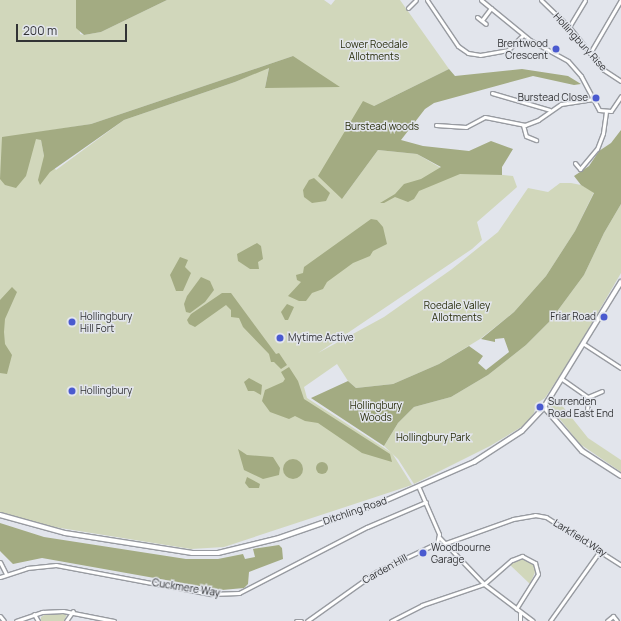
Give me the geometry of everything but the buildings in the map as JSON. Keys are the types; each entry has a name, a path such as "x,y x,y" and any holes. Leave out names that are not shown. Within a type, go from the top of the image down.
{"street":[{"path":"408,8 416,0"},
{"path":"427,0 458,46 468,54 480,55 506,51 515,46 523,35"},
{"path":"481,0 523,35 568,61 581,76 592,100 598,108 606,112 613,110 619,103 621,96"},
{"name":"Hollingbury Rise","path":"541,0 569,27 604,70 621,81"},
{"path":"569,27 585,0"},
{"path":"590,52 621,0"},
{"path":"482,20 491,8"},
{"path":"477,17 486,24"},
{"path":"492,93 550,110"},
{"path":"436,125 466,127 485,117 523,125 538,120 550,110 566,103 582,103 592,100"},
{"path":"575,163 580,169 597,149 603,133 606,112"},
{"path":"523,125 526,136 536,140"},
{"name":"Ditchling Road","path":"0,515 65,533 192,553 218,553 279,538 419,488 474,462 522,431 544,407 620,285"},
{"path":"584,344 621,368"},
{"path":"562,379 588,397"},
{"path":"588,397 602,391"},
{"path":"588,397 588,412"},
{"path":"544,407 582,451 621,476"},
{"path":"419,488 439,537 484,584 520,613 533,621"},
{"name":"Cuckmere Way","path":"0,577 6,574 38,566 56,565 210,594 240,593 367,526 426,502"},
{"name":"Larkfield Way","path":"446,543 513,519 535,515 546,517 621,565"},
{"name":"Carden Hill","path":"307,621 368,577 400,559 435,544 439,537"},
{"path":"550,621 600,551"},
{"path":"391,621 422,605 484,584 517,557 532,560 538,568 538,574 516,609"},
{"path":"0,562 6,574"},
{"path":"66,621 73,611"},
{"path":"16,621 34,614 73,611 114,621"},
{"path":"520,613 520,621"},
{"path":"34,614 38,621"},
{"path":"0,616 4,621"},
{"path":"608,621 612,616 617,621"},
{"path":"296,621 301,621"}],"green space":[{"path":"0,0 76,0 80,34 84,35 101,32 167,0 324,0 331,5 335,0 400,0 449,69 374,106 342,199 378,150 417,154 441,168 513,176 517,187 477,222 482,240 472,249 318,353 384,317 452,269 498,232 528,188 548,192 560,183 571,183 581,185 594,192 575,231 546,276 514,312 480,339 439,364 393,384 356,388 348,381 337,364 304,387 307,398 392,453 412,485 224,547 191,549 48,526 0,512","holes":["293,56 265,88 269,67 235,82 124,120 56,170 44,156 41,140 34,133 91,124"]},
{"path":"76,0 167,0 101,32 84,35 76,28"},
{"path":"293,56 340,87 265,88 269,68 235,82 124,120 50,172 40,185 38,180 44,156 41,140 36,139 26,176 16,188 5,185 0,179 2,137 91,124"},
{"name":"Burstead woods","path":"449,69 455,76 522,69 568,76 581,84 574,85 533,76 434,103 425,109 401,140 423,146 469,151 491,141 513,149 502,167 502,175 460,174 419,191 414,199 408,202 395,197 384,203 380,203 395,194 404,184 421,179 441,167 417,154 378,150 342,199 318,176 363,101 374,106"},
{"name":"Hollingbury Woods","path":"621,130 621,204 604,233 584,275 550,321 526,345 488,375 451,397 414,407 398,423 384,446 311,398 348,381 356,388 393,384 439,364 469,346 483,356 478,363 486,370 509,352 504,338 495,339 495,342 481,339 514,312 546,276 575,231 594,193 581,185 574,176 589,166 599,151 611,143"},
{"path":"314,178 330,193 326,201 312,203 304,197 303,190 309,180"},
{"name":"Hollingbury Park","path":"621,204 621,273 572,357 545,398 536,404 534,413 523,426 490,446 414,484 398,459 384,446 398,423 414,407 451,397 488,375 526,345 550,321 584,275 604,233"},
{"path":"371,219 377,220 383,227 387,244 373,251 370,256 353,263 327,282 323,289 312,293 306,301 299,301 288,296 301,282 297,280 296,275 303,273 304,267"},
{"path":"257,243 261,246 263,259 258,262 259,269 250,269 238,261 237,254"},
{"path":"180,257 188,260 185,267 191,273 183,291 176,291 170,275"},
{"path":"201,277 210,281 214,290 205,302 190,313 186,312 184,304 187,296"},
{"path":"12,287 17,292 5,319 4,332 5,344 12,355 7,374 0,373 0,300"},
{"path":"222,293 231,293 276,354 279,353 287,365 281,369 274,362 271,362 269,354 243,327 239,318 231,317 231,310 226,305 195,327 189,324 187,320 191,314"},
{"path":"287,304 294,307 288,320 285,320 281,312"},
{"path":"289,367 298,381 304,399 390,454 392,462 362,453 318,423 305,421 295,416 289,419 270,412 262,401 265,390 283,382 285,379 281,372"},
{"path":"249,378 262,385 261,395 254,391 248,391 244,382"},
{"path":"556,398 588,438 621,460 621,472 580,444 550,407"},
{"path":"238,449 247,455 273,457 280,468 279,475 263,479 244,470"},
{"path":"293,459 300,462 303,469 300,476 293,479 286,476 283,469 286,462"},
{"path":"320,462 324,462 328,468 324,474 320,474 316,470 316,466"},
{"path":"247,477 260,484 259,488 249,488 245,483"},
{"path":"0,523 44,537 186,559 218,559 243,554 245,559 255,557 253,549 279,545 282,548 283,559 249,572 248,584 244,588 222,590 42,558 13,564 0,551"},
{"path":"522,558 533,563 536,570 530,584 509,564"},
{"path":"46,614 67,614 64,621 41,621 41,617"}],"place":[{"name":"Brentwood Crescent","path":"556,49"},
{"name":"Burstead Close","path":"596,98"},
{"name":"Friar Road","path":"604,317"},
{"name":"Hollingbury Hill Fort","path":"72,322"},
{"name":"Mytime Active","path":"280,338"},
{"name":"Hollingbury","path":"72,391"},
{"name":"Surrenden Road East End","path":"540,407"},
{"name":"Woodbourne Garage","path":"423,553"}],"park label":[{"name":"Lower Roedale Allotments","path":"374,50"},
{"name":"Roedale Valley Allotments","path":"457,310"}]}
